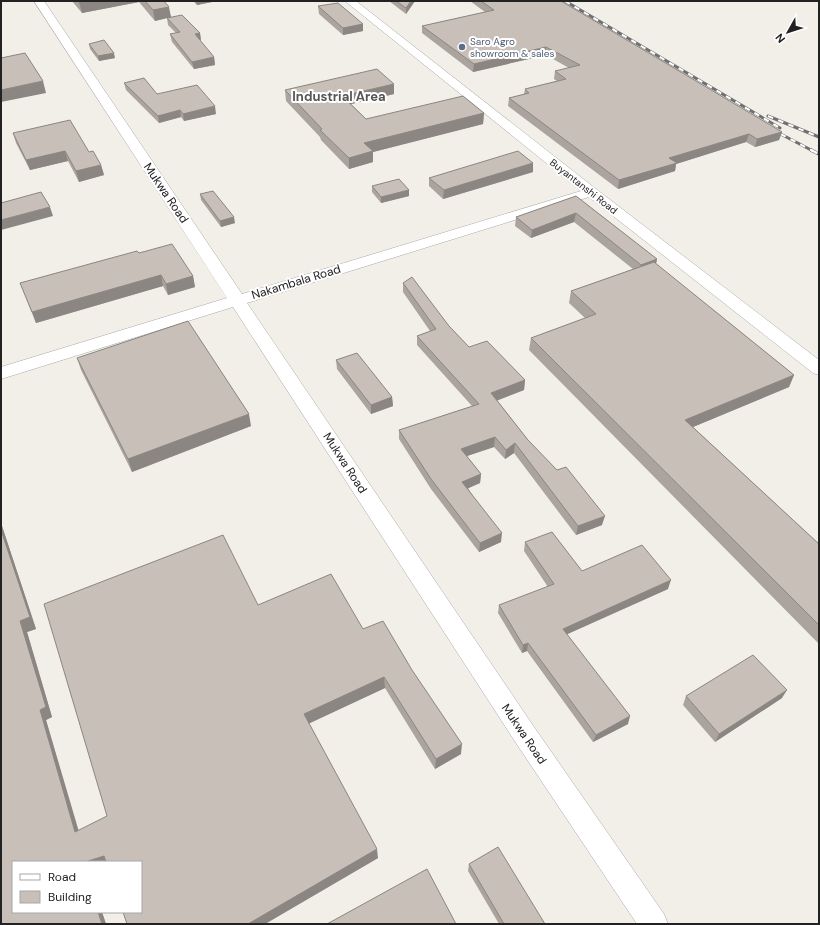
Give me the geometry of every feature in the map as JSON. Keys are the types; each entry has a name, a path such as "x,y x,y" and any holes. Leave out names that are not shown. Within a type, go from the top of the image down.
{"street":[{"name":"Mukwa Road","path":"39,1 525,735 654,924"},
{"name":"Buyantanshi Road","path":"350,1 591,192 819,369"},
{"name":"Nakambala Road","path":"1,373 591,192"}],"building":[{"path":"145,1 164,1 169,7 153,10"},
{"path":"396,1 411,1 406,8"},
{"path":"481,1 561,1 782,132 757,139 749,134 669,158 677,163 619,180 509,98 529,93 525,89 566,79 555,71 580,65 546,47 474,64 422,26 494,10"},
{"path":"338,3 363,24 343,28 318,6"},
{"path":"182,15 200,33 195,34 214,57 192,62 170,34 180,32 167,18"},
{"path":"104,40 114,53 98,56 89,44"},
{"path":"25,53 43,81 1,90 1,58"},
{"path":"377,69 394,84 342,96 366,119 463,96 484,113 364,143 373,151 349,158 320,130 322,129 285,90"},
{"path":"144,78 157,94 197,85 215,106 183,114 180,110 158,116 124,83"},
{"path":"70,120 89,152 93,151 101,165 76,171 65,151 26,160 13,133"},
{"path":"518,151 533,163 444,190 429,178"},
{"path":"399,179 409,190 381,197 372,186"},
{"path":"213,191 234,217 220,221 200,194"},
{"path":"41,192 50,207 1,220 1,203"},
{"path":"576,196 657,259 641,265 576,213 532,230 516,217"},
{"path":"172,244 193,276 166,284 161,275 32,312 20,283 137,251 139,253"},
{"path":"654,262 794,375 685,420 819,544 819,625 531,338 596,314 571,291"},
{"path":"412,277 449,326 469,347 487,341 525,380 491,393 528,440 557,470 566,467 605,516 578,526 515,443 506,450 495,437 461,449 481,474 462,482 502,533 480,543 431,479 399,430 479,404 417,336 436,329 403,283"},
{"path":"188,321 249,414 128,459 77,358"},
{"path":"357,353 392,397 371,405 336,360"},
{"path":"1,530 30,617 20,621 46,707 40,710 75,832 107,816 44,604 223,535 258,605 331,574 363,629 383,621 412,670 462,744 436,759 384,677 304,714 377,849 248,924 127,924 123,913 142,913 142,861 106,861 104,856 88,861 12,861 12,913 98,913 102,924 1,924"},
{"path":"552,532 582,571 642,545 671,580 563,629 630,716 596,735 528,643 523,645 499,605 554,584 525,542"},
{"path":"753,655 787,690 719,734 686,696"},
{"path":"498,847 545,924 504,924 469,864"},
{"path":"427,869 456,924 327,924"}],"railway":[{"path":"565,1 780,128"},
{"path":"768,116 819,137"},
{"path":"771,129 813,151"},
{"path":"813,151 819,154"}],"place":[{"name":"Saro Agro showroom & sales","path":"462,47"}],"district":[{"name":"Industrial Area","path":"339,96"}]}
